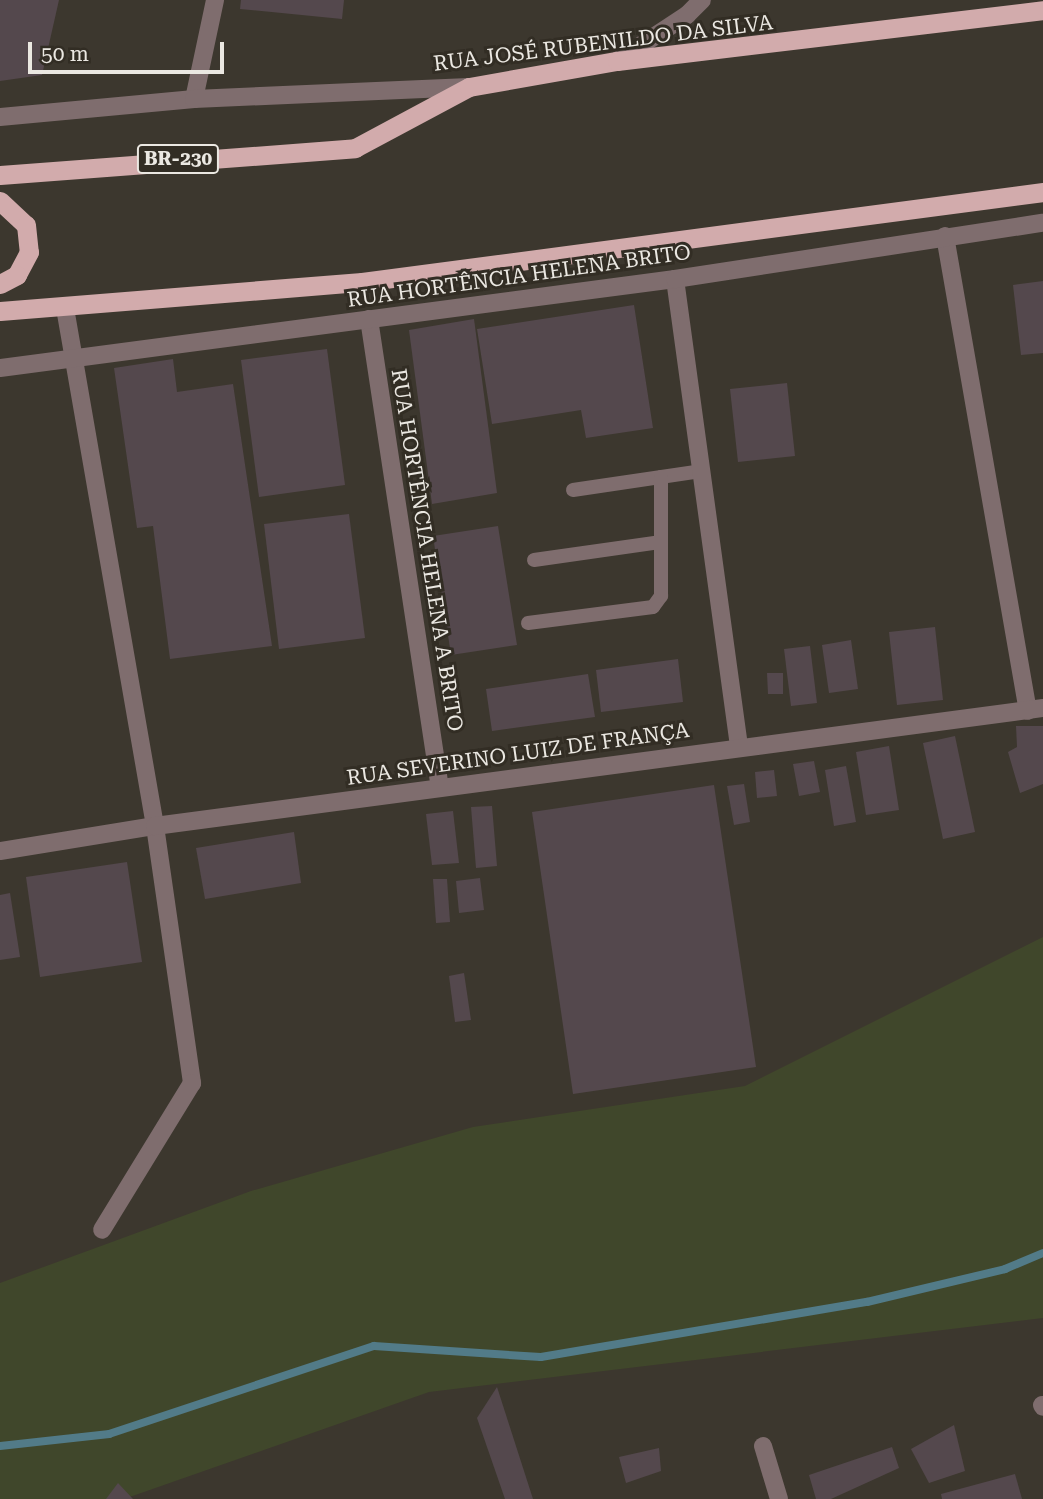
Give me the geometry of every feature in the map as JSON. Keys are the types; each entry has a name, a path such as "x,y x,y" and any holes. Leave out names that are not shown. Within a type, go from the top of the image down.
{"highway":[{"name":"RUA JOSÉ RUBENILDO DA SILVA","path":"469,88 617,61 1043,10"},
{"name":"BR-230","path":"0,175 355,148 469,88"},
{"name":"RUA HORTÊNCIA HELENA BRITO","path":"0,311 65,308 362,282 1043,191"},
{"path":"0,201 26,225 29,252 16,275 0,284"}],"street":[{"path":"194,99 215,0"},
{"path":"617,61 687,15 702,0"},
{"name":"RUA JOSÉ RUBENILDO DA SILVA","path":"0,117 194,99 469,88"},
{"name":"RUA HORTÊNCIA HELENA BRITO","path":"0,368 675,279 1043,223"},
{"path":"945,236 1036,709"},
{"path":"675,279 739,747"},
{"path":"65,308 155,826 192,1083 102,1230"},
{"name":"RUA HORTÊNCIA HELENA A BRITO","path":"369,319 440,787"},
{"name":"RUA SEVERINO LUIZ DE FRANÇA","path":"0,851 155,826 1036,709"},
{"path":"763,1446 779,1499"}],"lane":[{"path":"573,490 701,471"},
{"path":"528,623 653,607 661,596 661,477"},
{"path":"534,560 660,542"}],"green space":[{"path":"1043,937 1043,1318 429,1392 124,1499 0,1499 0,1283 251,1191 473,1127 745,1086"}],"building":[{"path":"0,0 59,0 42,75 0,81"},
{"path":"241,0 344,0 342,19 240,9"},
{"path":"1043,281 1043,353 1021,355 1013,285"},
{"path":"634,305 653,428 586,438 581,410 492,424 477,329"},
{"path":"474,319 497,493 432,504 409,330"},
{"path":"327,349 345,485 259,497 241,360"},
{"path":"173,359 177,392 233,384 272,646 170,659 153,526 137,528 114,368"},
{"path":"787,383 795,456 738,462 730,389"},
{"path":"349,514 365,638 279,649 264,524"},
{"path":"498,526 517,645 451,655 433,536"},
{"path":"935,627 943,700 897,705 889,632"},
{"path":"851,640 858,689 829,693 822,645"},
{"path":"810,646 817,703 791,706 784,649"},
{"path":"678,659 683,702 601,712 596,670"},
{"path":"767,673 783,673 783,694 768,694"},
{"path":"588,674 595,717 492,731 486,689"},
{"path":"1016,726 1043,726 1043,784 1020,793 1008,752 1017,747"},
{"path":"955,736 975,832 943,839 923,743"},
{"path":"889,746 899,810 866,815 856,752"},
{"path":"814,761 820,792 799,796 793,764"},
{"path":"846,766 856,822 834,826 825,770"},
{"path":"774,770 777,796 757,798 755,772"},
{"path":"744,784 750,822 734,825 727,786"},
{"path":"714,785 756,1067 573,1094 532,812"},
{"path":"492,806 497,866 476,868 471,807"},
{"path":"453,811 459,863 432,865 426,814"},
{"path":"294,832 301,883 205,899 196,848"},
{"path":"127,862 142,962 40,977 26,877"},
{"path":"480,878 484,910 459,913 456,881"},
{"path":"433,879 447,879 450,922 436,923"},
{"path":"10,893 20,957 0,960 0,895"},
{"path":"464,973 471,1020 455,1022 449,976"},
{"path":"497,1387 533,1499 505,1499 477,1418"},
{"path":"954,1425 965,1471 929,1483 911,1449"},
{"path":"892,1447 899,1468 831,1499 816,1499 809,1475"},
{"path":"659,1448 661,1471 626,1483 619,1457"},
{"path":"1015,1474 1022,1499 942,1499 941,1494"},
{"path":"118,1483 133,1499 106,1499"}],"waterway":[{"path":"0,1446 109,1434 374,1346 541,1357 867,1302 1005,1269 1043,1253"}]}
